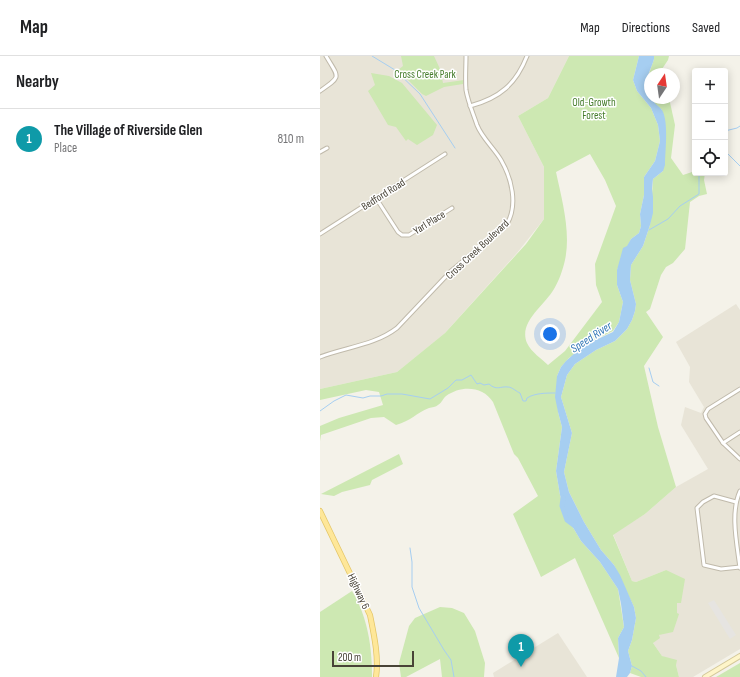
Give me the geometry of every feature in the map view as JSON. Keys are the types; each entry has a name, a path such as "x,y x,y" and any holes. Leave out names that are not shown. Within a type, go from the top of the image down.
{"main road":[{"name":"Highway 6","path":"320,511 370,615 374,632 377,659 376,677"},
{"path":"705,677 740,656"}],"street":[{"path":"320,91 337,78 337,74 326,56"},
{"name":"Cross Creek Boulevard","path":"320,357 374,341 388,335 397,328 450,272 507,224 511,217 513,208 510,179 502,161 478,127 470,106 466,89 466,56"},
{"path":"470,106 499,94 515,80 527,56"},
{"path":"320,152 327,148"},
{"name":"Bedford Road","path":"320,234 445,154"},
{"name":"Yarl Place","path":"376,198 398,232 404,236 409,235 452,208"},
{"path":"740,388 705,412 706,418 723,443 740,459"},
{"path":"723,443 740,432"},
{"path":"736,502 714,496 703,502 697,508 704,565 721,569 740,568 735,519 736,502 740,490"}],"shaded area":[{"path":"320,56 569,56 548,98 518,116 544,167 544,219 517,253 444,334 397,372 320,389"},
{"path":"736,304 740,310 740,649 693,677 679,677 676,665 662,656 653,643 677,613 677,603 666,570 636,582 632,581 613,534 645,514 676,487 708,469 681,425 685,407 701,413 704,407 689,382 690,367 676,342"},
{"path":"714,600 736,635 730,639 708,603"},
{"path":"558,633 587,677 494,677 493,673"}],"green space":[{"name":"Cross Creek Park","path":"401,56 434,56 440,69 443,83 464,80 463,84 444,87 426,96 422,94 398,70 403,66"},
{"name":"Old-Growth Forest","path":"569,56 639,56 633,80 637,91 644,100 644,104 648,104 651,108 658,125 660,141 655,161 644,177 644,195 640,214 641,226 639,233 631,239 617,270 617,285 623,302 619,322 613,331 589,343 569,358 561,367 557,376 558,412 562,427 556,471 560,495 565,514 581,541 600,562 618,589 624,627 618,638 619,658 575,558 541,577 513,514 538,496 518,458 514,454 493,402 484,393 471,389 458,390 446,396 437,406 424,410 410,419 396,425 384,417 371,418 321,435 320,441 320,426 339,418 383,405 379,392 366,390 320,400 320,389 397,372 445,333 526,244 544,219 544,167 518,116 548,98","holes":["590,154 605,180 616,206 595,264 596,285 602,302 565,351 548,365 531,349 527,343 525,335 529,321 556,286 565,260 567,249 566,227 556,172"]},
{"path":"654,56 669,56 663,68 651,68"},
{"path":"371,73 389,76 402,83 437,125 433,135 417,145 408,139 406,141 396,127 388,125 368,91 375,85"},
{"path":"655,104 670,104 675,125 671,158 683,175 692,172 692,176 705,176 707,194 699,196 690,202 685,249 673,263 666,267 661,275 650,309 646,312 663,337 644,366 658,427 676,487 645,514 613,535 632,581 636,582 666,570 685,579 681,603 677,603 677,613 679,614 673,632 659,635 660,638 653,643 662,656 677,660 676,665 679,677 641,677 630,673 632,666 628,651 632,640 636,618 634,607 614,565 601,550 584,522 569,492 564,472 572,433 561,397 567,375 575,364 596,350 615,341 627,329 632,320 636,304 630,280 631,265 643,246 650,225 653,179 663,171 662,110"},
{"path":"399,454 403,464 372,480 370,485 342,492 334,496 321,494"},
{"path":"352,591 362,612 368,633 372,677 320,677 320,612"},
{"path":"440,607 452,608 464,613 475,631 485,663 484,677 442,677 440,659 406,677 401,677 399,663 409,626 415,618"},
{"path":"740,663 740,677 716,677"}],"water":[{"path":"639,56 654,56 651,68 644,68 644,100 637,91 633,80"},
{"path":"648,104 656,104 662,110 664,115 666,137 665,165 663,171 653,179 653,213 650,225 643,246 631,265 630,280 636,304 635,311 627,329 615,341 596,350 575,364 567,375 561,397 572,433 564,472 569,492 584,522 601,550 614,565 620,575 634,607 636,618 632,640 628,651 632,666 627,677 616,677 619,658 618,638 624,627 618,589 600,562 581,541 565,514 556,471 562,427 555,397 557,376 561,367 566,361 589,343 613,332 619,322 623,302 617,285 617,270 623,248 627,246 631,239 639,233 641,226 640,214 644,195 644,177 655,161 660,141 658,125"}],"waterway":[{"path":"372,56 395,70 420,94 455,148"},
{"path":"728,130 740,126"},
{"path":"728,154 740,166"},
{"path":"649,230 668,219 680,206 699,194 699,176"},
{"path":"649,368 653,382 659,386"},
{"path":"320,411 346,395 363,398 387,394 402,394 430,399 448,388 456,380 462,380 471,375 477,384 489,384 496,388 510,387 520,393 523,401 526,401 530,396 537,394 555,393"},
{"name":"Speed River","path":"563,498 562,506 567,520 575,526"},
{"path":"410,548 412,562 412,587 419,608 451,660 454,677"},
{"path":"632,666 641,671 646,677"}],"place":[{"name":"The Village of Riverside Glen","path":"521,667"}]}
